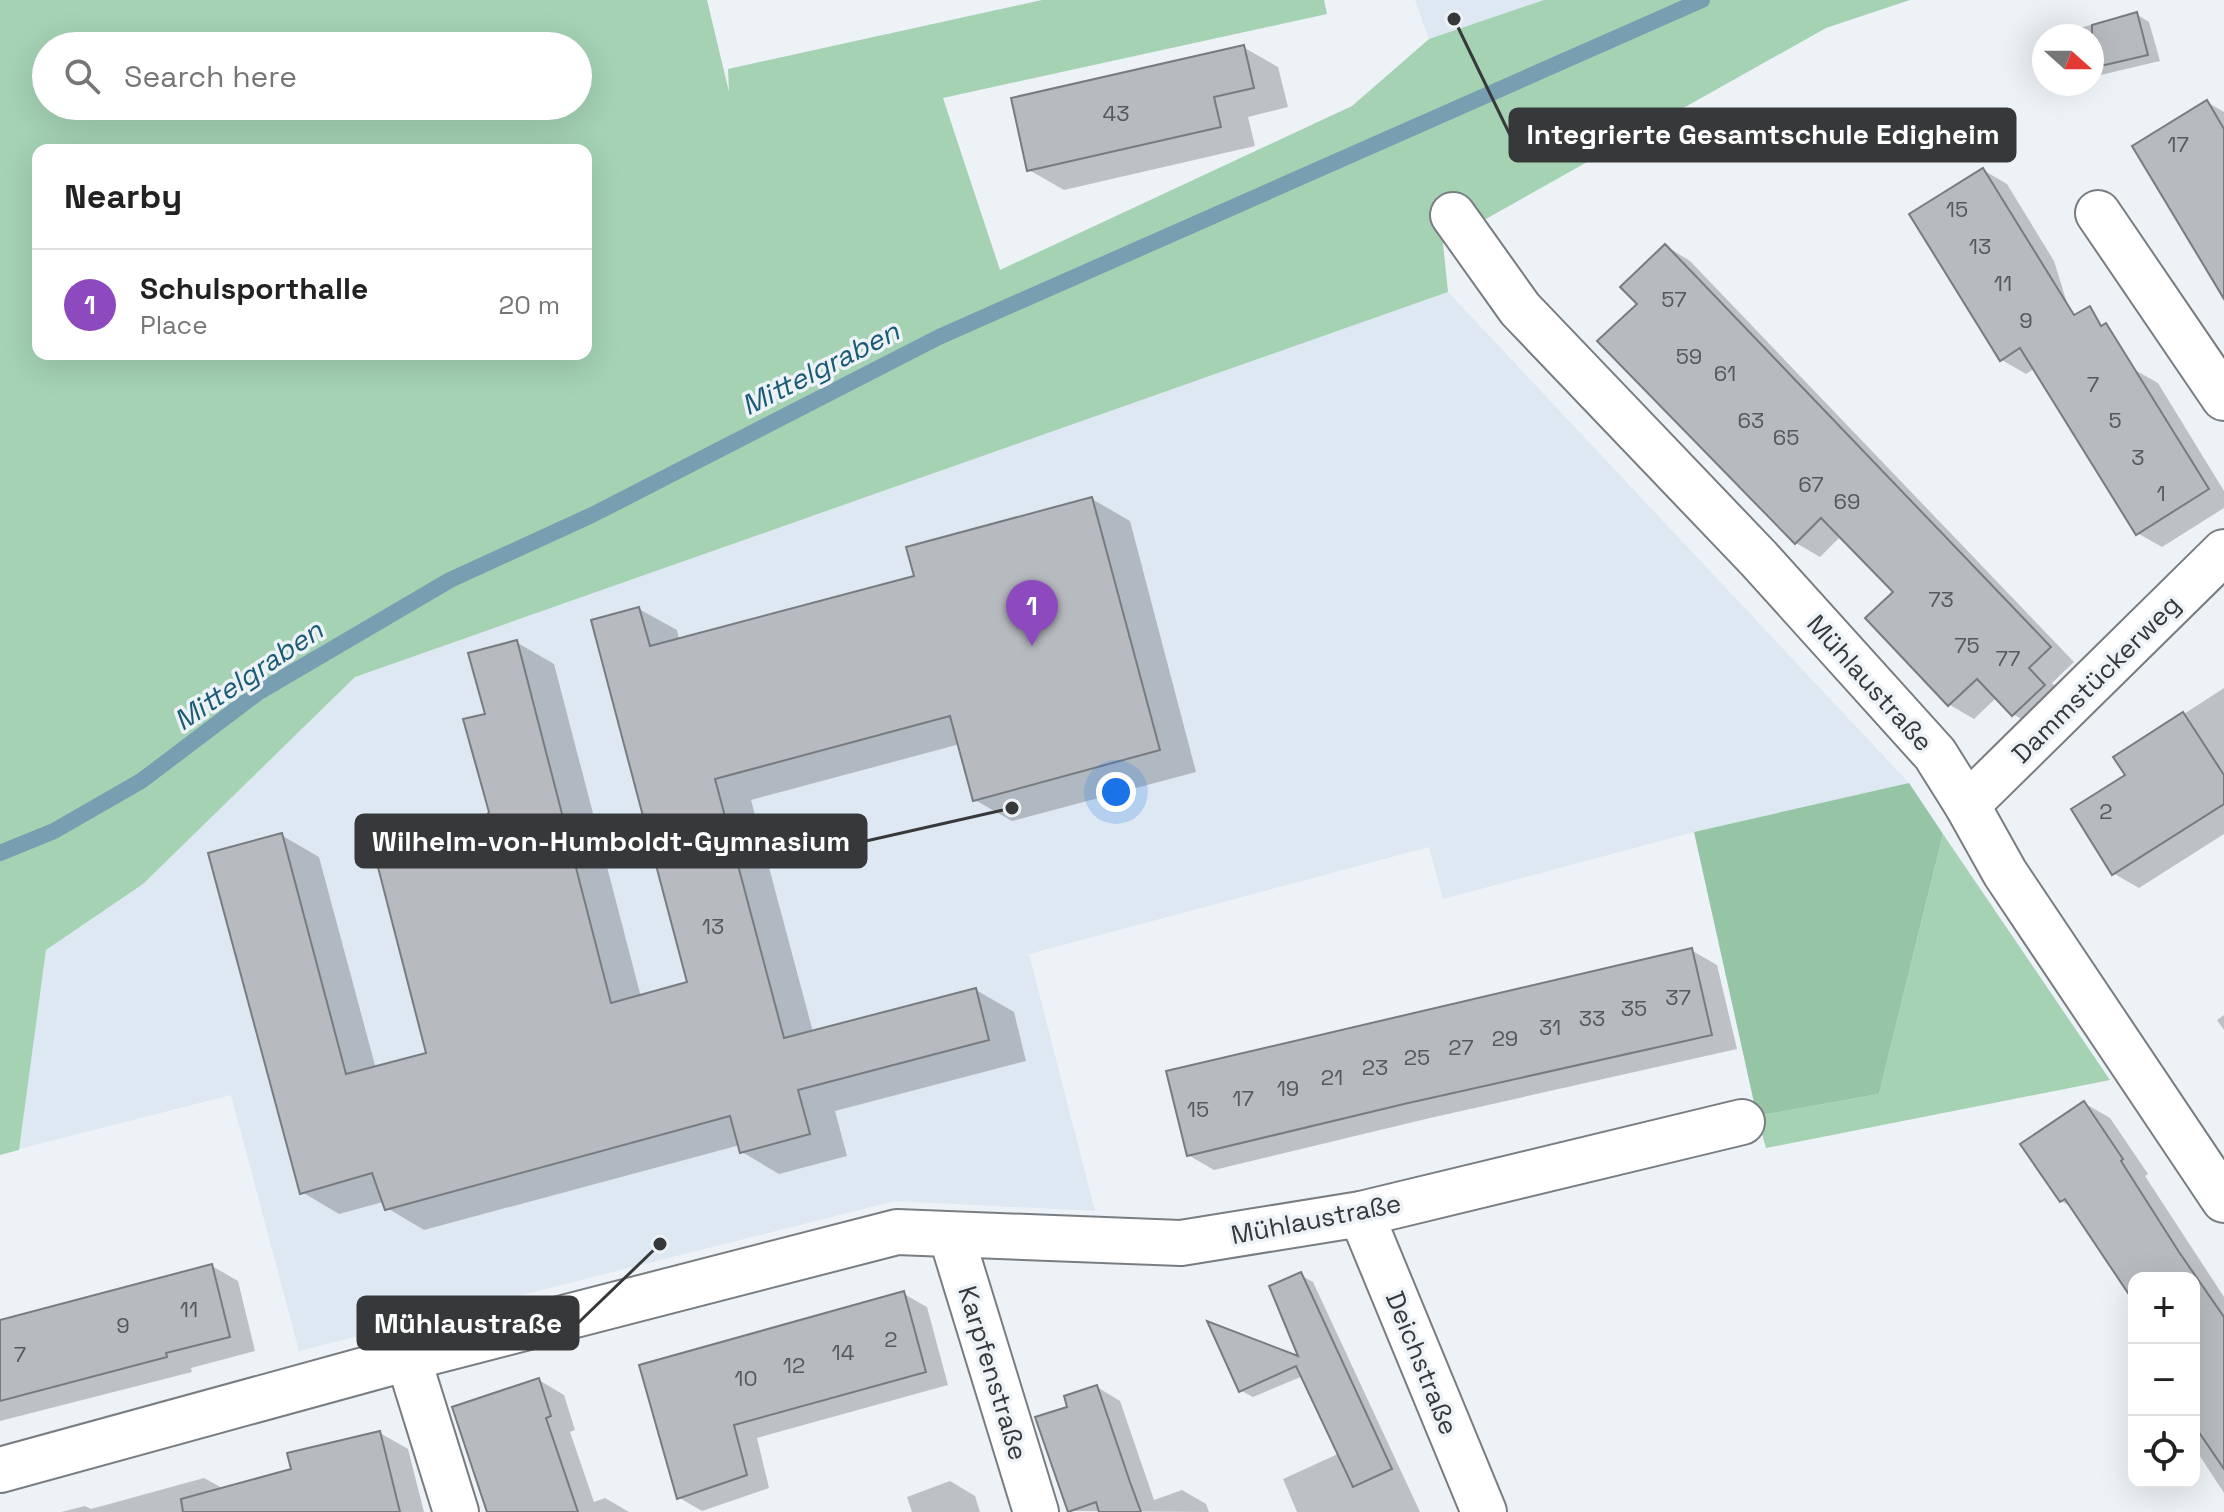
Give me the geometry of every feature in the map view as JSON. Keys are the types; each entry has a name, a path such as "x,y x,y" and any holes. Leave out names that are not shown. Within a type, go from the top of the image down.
{"street":[{"path":"2098,213 2224,398"},
{"name":"Mühlaustraße","path":"1453,215 1520,309 1759,559 1935,754 2005,873 2224,1200"},
{"name":"Dammstückerweg","path":"1967,805 2224,552"},
{"name":"Mühlaustraße","path":"0,1470 408,1358 897,1232 1181,1243 1361,1214 1742,1122"},
{"name":"Deichstraße","path":"1361,1214 1484,1512"},
{"name":"Karpfenstraße","path":"951,1235 1036,1512"},
{"path":"408,1358 456,1512"}],"shaded area":[{"path":"1415,0 1544,0 1429,39"},
{"path":"1448,292 1909,783 1694,832 1443,899 1429,847 1029,954 1095,1211 895,1201 299,1351 231,1095 19,1149 46,950 143,884 355,677"}],"green space":[{"path":"0,0 707,0 729,92 728,69 1042,0 1324,0 1327,14 943,98 1000,270 1352,106 1429,39 1544,0 1910,0 1826,28 1443,243 1448,292 355,677 143,884 46,950 19,1150 0,1155"},
{"path":"1909,783 1943,834 1879,1094 1757,1116 1694,832"},
{"path":"1943,834 2110,1080 1766,1148 1757,1116 1879,1094"}],"building":[{"path":"2137,12 2148,55 2104,65 2104,24 2095,24"},
{"path":"1244,45 1254,88 1214,97 1221,127 1027,171 1011,98"},
{"path":"2207,100 2224,129 2224,299 2132,146"},
{"path":"1983,168 2074,315 2090,306 2101,326 2106,323 2209,489 2136,535 2020,348 2000,361 1909,214"},
{"path":"1665,244 2051,647 2029,668 2045,685 2012,716 1977,679 1948,706 1865,618 1893,592 1821,518 1795,544 1597,341 1637,304 1620,287"},
{"path":"1092,497 1160,750 973,801 950,716 715,779 784,1038 976,988 989,1040 798,1090 810,1134 740,1153 730,1116 385,1210 372,1173 300,1194 208,853 282,833 346,1074 426,1053 372,844 487,815 489,812 463,719 485,714 468,653 517,640 611,1003 687,982 591,620 639,607 650,646 914,576 906,547"},
{"path":"2183,712 2224,775 2224,804 2112,875 2071,809 2125,775 2113,757"},
{"path":"1692,948 1712,1035 1187,1156 1166,1071"},
{"path":"2084,1101 2193,1272 2128,1272 2128,1293 2065,1199 2060,1202 2020,1144"},
{"path":"212,1264 230,1337 0,1401 0,1320"},
{"path":"1301,1272 1392,1469 1353,1487 1296,1366 1239,1392 1207,1321 1298,1356 1269,1286"},
{"path":"2200,1282 2224,1317 2224,1469 2200,1434"},
{"path":"904,1291 926,1372 734,1425 747,1475 677,1499 639,1365"},
{"path":"539,1378 551,1416 546,1418 578,1512 487,1512 452,1407"},
{"path":"1097,1385 1141,1512 1099,1512 1096,1502 1068,1512 1035,1417 1067,1407 1064,1396"},
{"path":"380,1431 400,1512 183,1512 181,1499 291,1469 287,1453"}],"waterway":[{"name":"Mittelgraben","path":"0,853 54,831 141,781 259,692 450,580 592,515 939,337 1702,0"}],"place":[{"name":"Integrierte Gesamtschule Edigheim","path":"1454,19"},
{"name":"Schulsporthalle","path":"1032,646"},
{"name":"Wilhelm-von-Humboldt-Gymnasium","path":"1012,808"},
{"name":"Mühlaustraße","path":"660,1244"}]}
